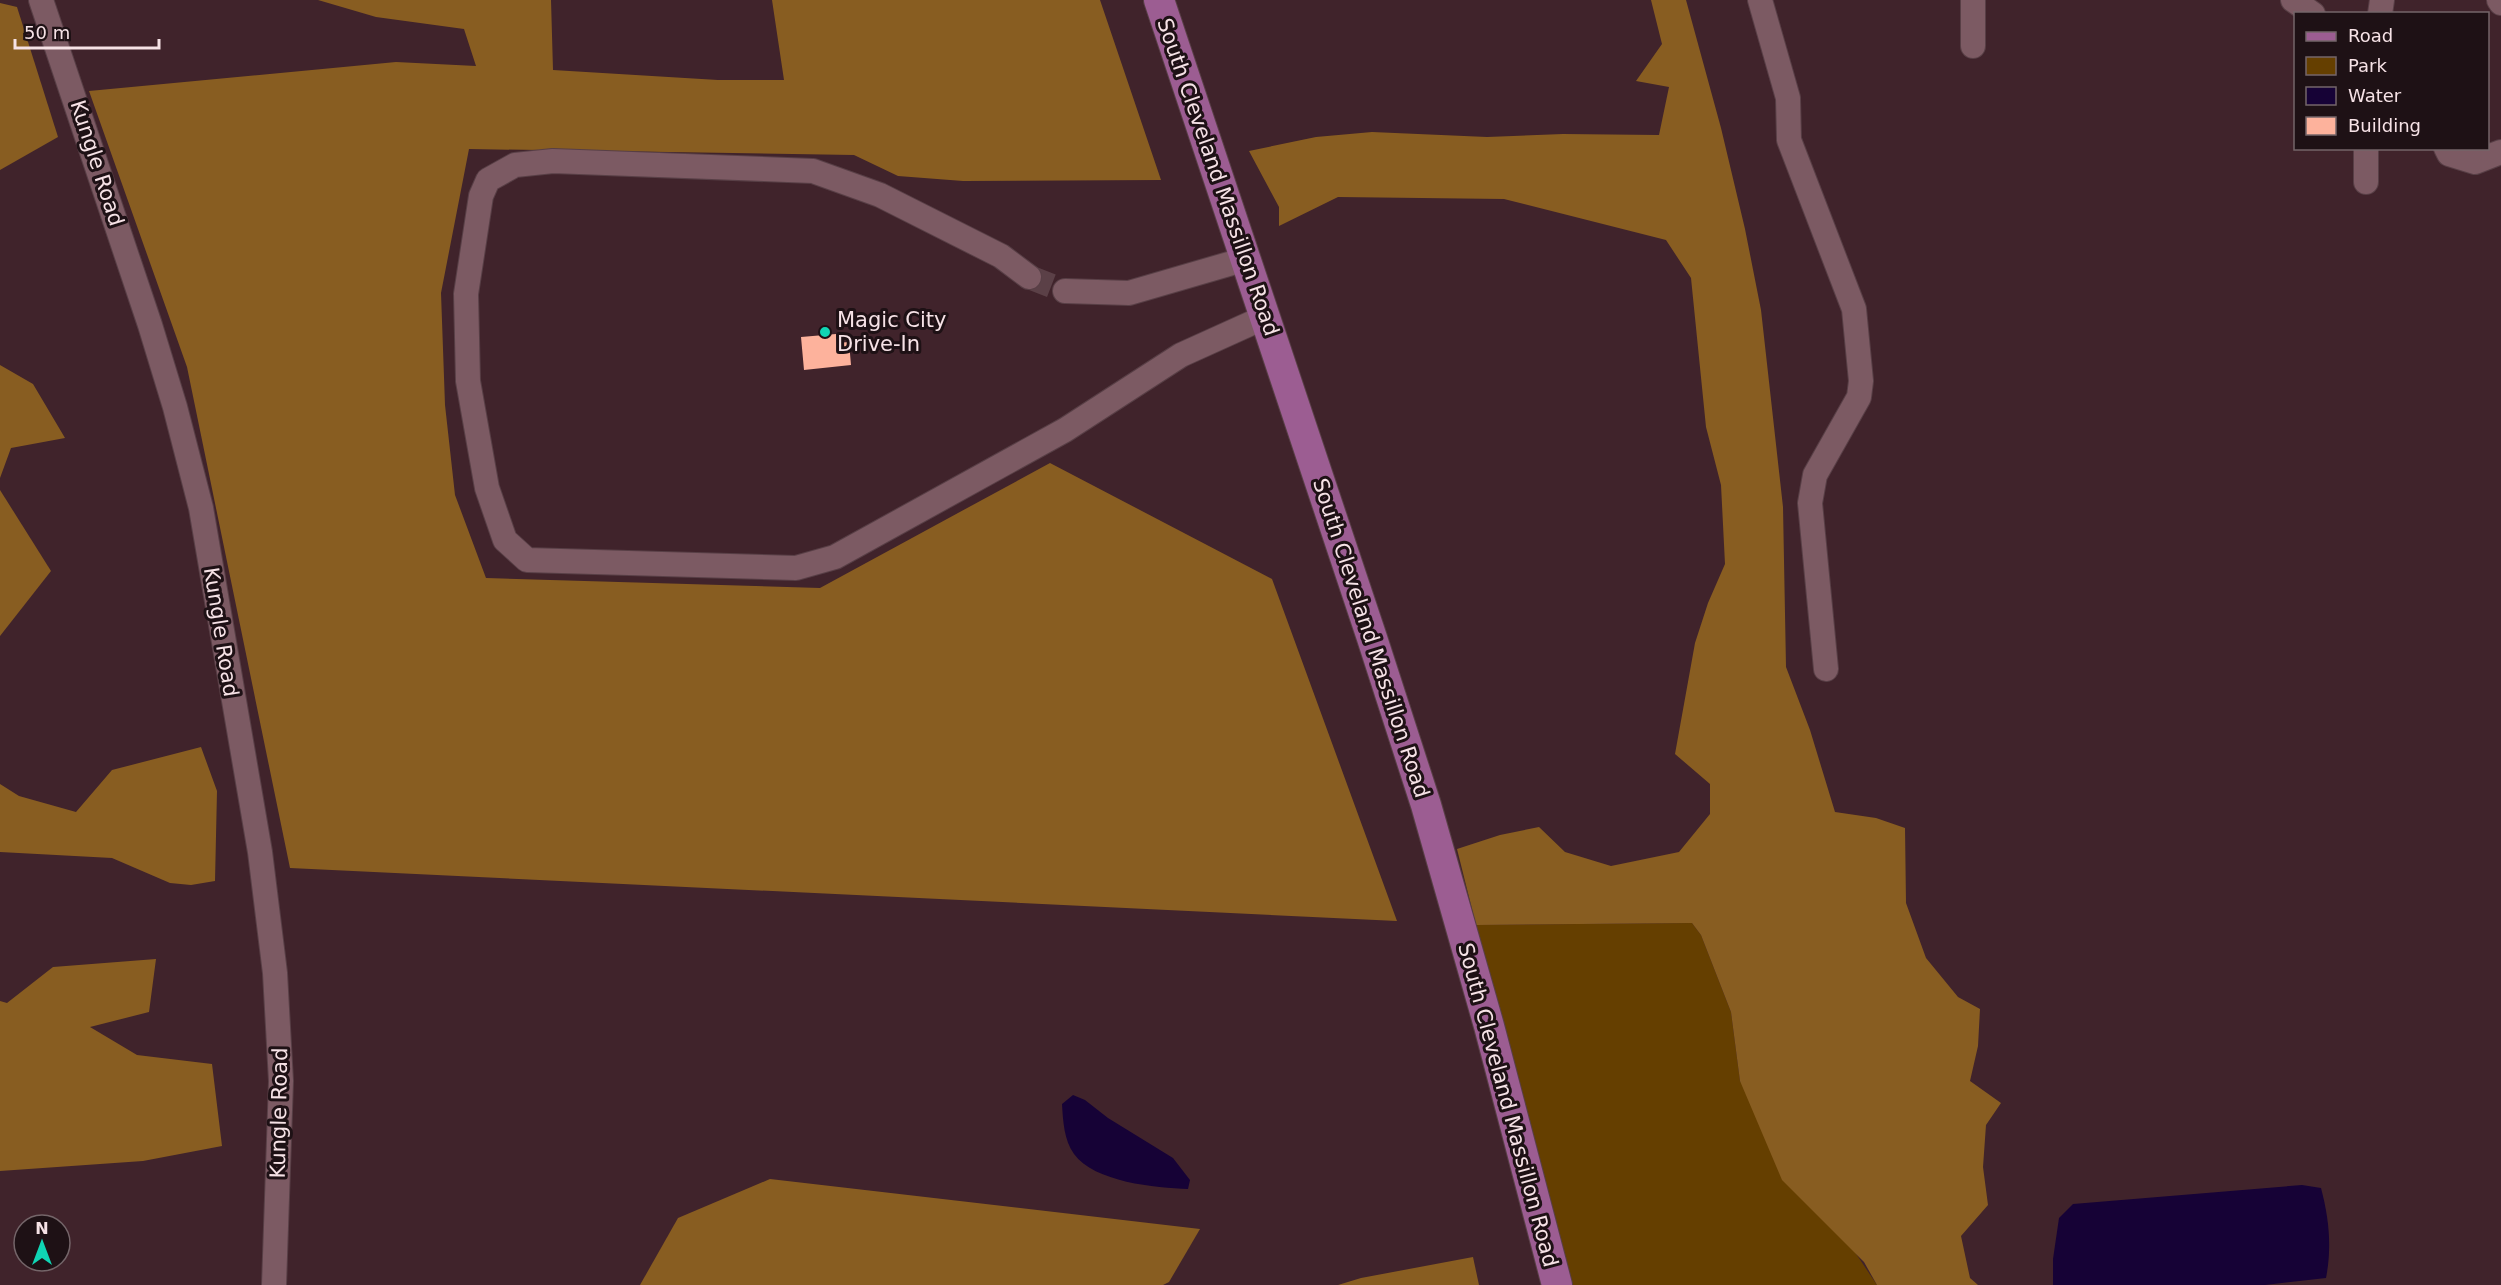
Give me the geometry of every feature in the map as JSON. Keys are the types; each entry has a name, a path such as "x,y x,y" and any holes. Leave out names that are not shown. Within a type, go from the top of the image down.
{"main road":[{"name":"South Cleveland Massillon Road","path":"1159,0 1426,806 1492,1038 1557,1285"}],"street":[{"name":"Kungle Road","path":"41,0 176,407 201,508 260,852 275,973 281,1091 274,1285"},
{"path":"1760,0 1788,98 1789,140 1854,309 1861,381 1859,397 1815,475 1810,503 1826,669"},
{"path":"1973,0 1973,46"},
{"path":"2293,0 2310,12"},
{"path":"2366,150 2366,182"},
{"path":"2447,150 2449,154 2475,162 2501,152"},
{"path":"1029,277 1001,256 880,195 813,171 553,161 515,165 488,180 481,196 466,294 468,381 487,488 505,540 526,560 796,568 835,557 1065,430 1181,355 1265,317"},
{"path":"1065,291 1129,293 1246,259"}],"green space":[{"path":"1692,923 1701,935 1731,1012 1740,1081 1877,1285 1557,1285 1459,925"}],"shaded area":[{"path":"318,0 551,0 553,70 718,80 784,80 772,0 1100,0 1161,180 963,181 898,176 854,155 469,149 441,293 445,405 455,495 486,578 820,588 1050,463 1272,579 1397,921 290,868 187,367 89,91 396,62 476,66 464,29 376,17"},
{"path":"1651,0 1686,0 1721,128 1745,229 1761,310 1783,507 1786,667 1810,730 1835,812 1876,818 1905,828 1906,903 1926,958 1958,997 1980,1009 1978,1046 1970,1081 2001,1103 1986,1125 1983,1167 1988,1205 1961,1236 1970,1278 1978,1285 1877,1285 1864,1262 1782,1180 1740,1081 1731,1012 1701,935 1692,923 1476,925 1457,849 1500,835 1539,827 1565,852 1611,866 1679,852 1710,814 1710,784 1675,754 1695,643 1708,603 1725,564 1721,485 1706,427 1691,278 1666,240 1504,199 1338,197 1279,226 1279,207 1249,151 1316,137 1372,132 1487,137 1563,134 1659,135 1669,87 1636,81 1662,44"},
{"path":"0,3 17,7 58,137 0,170"},
{"path":"0,365 33,384 65,438 11,448 0,478"},
{"path":"0,490 51,571 0,636"},
{"path":"201,747 217,791 215,881 191,885 170,883 112,858 0,852 0,784 19,796 76,812 112,770"},
{"path":"156,959 149,1012 90,1027 137,1055 212,1064 222,1146 143,1161 0,1171 0,1001 7,1003 53,967"},
{"path":"770,1179 1200,1229 1169,1282 1163,1285 640,1285 678,1218"},
{"path":"1473,1257 1479,1285 1338,1285 1361,1278"}],"water":[{"path":"1073,1095 1085,1100 1108,1118 1173,1158 1190,1180 1188,1189 1126,1182 1083,1164 1071,1149 1064,1124 1062,1104"},
{"path":"2302,1185 2321,1188 2329,1233 2326,1278 2265,1285 2053,1285 2053,1259 2059,1218 2073,1204"}],"building":[{"path":"836,334 837,343 849,342 851,365 804,370 801,337"}],"tunnel":[{"path":"1029,277 1065,291"}],"place":[{"name":"Magic City Drive-In","path":"825,332"}]}
